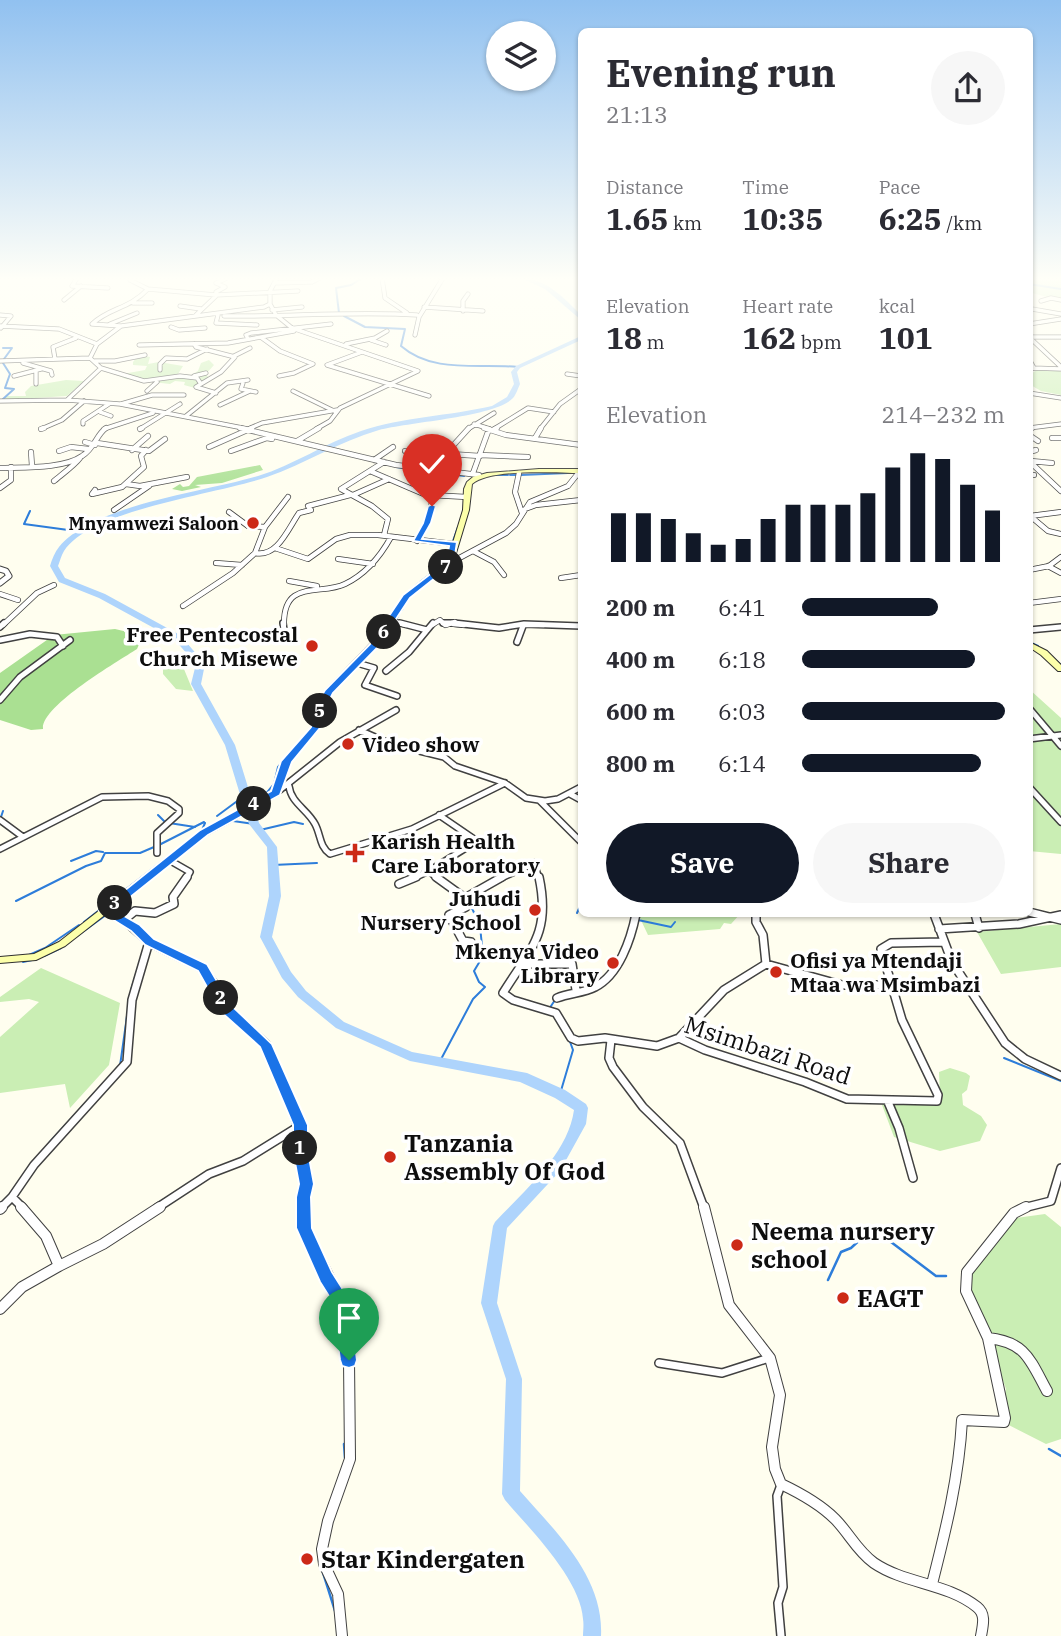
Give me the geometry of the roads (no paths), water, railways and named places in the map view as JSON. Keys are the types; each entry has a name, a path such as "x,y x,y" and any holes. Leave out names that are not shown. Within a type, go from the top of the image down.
{"main road":[{"path":"0,960 24,960 49,952 204,833 240,810 272,795 287,761 316,727 325,698 357,663 412,591 450,563 466,512 468,484 476,474 578,471"},
{"path":"1033,646 1061,668"}],"street":[{"path":"54,354 55,359"},
{"path":"92,360 94,354"},
{"path":"160,370 160,364 166,358 187,359 196,354"},
{"path":"229,354 234,356"},
{"path":"216,393 196,387 225,368 237,354"},
{"path":"279,376 294,373 313,364 288,354"},
{"path":"357,354 327,365 429,396"},
{"path":"209,447 247,429 275,420 335,410 418,371 370,354"},
{"path":"0,361 115,361 145,355"},
{"path":"14,360 39,370 51,371 52,375"},
{"path":"92,360 101,368 128,379 159,382 146,391"},
{"path":"1033,369 1061,366"},
{"path":"67,400 101,368"},
{"path":"14,376 39,370"},
{"path":"36,384 39,370"},
{"path":"192,377 205,373"},
{"path":"152,381 180,374 197,378 201,384"},
{"path":"567,374 578,376"},
{"path":"186,416 229,382 246,381 240,389 253,391 220,405"},
{"path":"293,391 335,410"},
{"path":"535,438 543,421 566,398 578,391"},
{"path":"120,404 179,392 184,394"},
{"path":"1033,394 1061,398"},
{"path":"0,401 67,400 120,404 247,429 384,462 430,471 476,474 480,455 491,429 528,408 554,412"},
{"path":"41,429 62,420 84,401"},
{"path":"83,424 83,421 109,404"},
{"path":"140,429 180,404"},
{"path":"297,441 331,421 335,410"},
{"path":"100,412 111,415"},
{"path":"54,481 96,444 100,432 112,424 161,412"},
{"path":"430,471 474,424 494,413"},
{"path":"474,424 578,445"},
{"path":"1033,427 1041,424 1060,425"},
{"path":"132,450 148,436"},
{"path":"231,451 268,438 284,438"},
{"path":"1033,438 1038,441"},
{"path":"85,442 150,451 165,439"},
{"path":"422,452 429,441"},
{"path":"59,451 71,447 88,449"},
{"path":"374,460 393,447"},
{"path":"95,490 92,494 126,484 144,467 141,456 146,450"},
{"path":"405,451 528,457"},
{"path":"31,452 32,466"},
{"path":"0,468 80,458"},
{"path":"1033,461 1052,463"},
{"path":"384,462 341,487 343,492 388,519 384,535"},
{"path":"1033,465 1061,491"},
{"path":"0,488 11,481 12,467"},
{"path":"370,471 431,495 467,497"},
{"path":"417,541 432,510 431,495 438,471"},
{"path":"519,472 515,492 523,511"},
{"path":"450,563 475,552 506,533 536,499 568,486 578,474"},
{"path":"126,484 151,485 187,477"},
{"path":"255,554 263,555 275,548 300,512 309,511 309,506 316,502 351,495 389,479"},
{"path":"114,510 151,485"},
{"path":"183,606 255,554 265,527 288,497"},
{"path":"523,511 535,505 578,500"},
{"path":"229,512 248,526 265,527"},
{"path":"1033,516 1061,512"},
{"path":"1033,519 1048,531 1061,534"},
{"path":"275,548 309,559 338,537 384,535 454,544"},
{"path":"284,630 282,617 287,604 302,592 341,587 366,572 391,537"},
{"path":"475,552 494,562 504,575"},
{"path":"1033,569 1048,566 1061,557"},
{"path":"338,559 373,564"},
{"path":"216,563 243,565"},
{"path":"1048,566 1061,573"},
{"path":"0,569 6,571 9,576 0,583"},
{"path":"561,578 578,575"},
{"path":"289,581 318,588"},
{"path":"0,627 37,593 54,585"},
{"path":"0,594 18,600"},
{"path":"1033,602 1061,599"},
{"path":"386,671 440,620 445,625 455,622 453,624 485,628 578,626"},
{"path":"391,621 427,630"},
{"path":"517,642 523,626"},
{"path":"1033,630 1061,627"},
{"path":"0,640 30,634 57,637 63,646"},
{"path":"0,700 20,677 70,640"},
{"path":"357,663 374,668 365,685 397,696"},
{"path":"272,795 289,786 308,766 359,730 396,710"},
{"path":"1033,713 1061,746"},
{"path":"359,730 391,744 439,755 455,766 505,783 526,798 540,801 570,794 578,789"},
{"path":"1033,738 1061,735"},
{"path":"289,786 292,797 314,823 320,844 327,854 387,839 505,783"},
{"path":"1033,791 1061,822"},
{"path":"570,794 578,798"},
{"path":"0,849 102,797 148,796 168,801 179,809 179,813 157,833 157,853"},
{"path":"540,801 578,839"},
{"path":"399,884 429,871 477,841 439,815"},
{"path":"0,820 23,837"},
{"path":"124,920 135,911 155,913 174,904 173,897 190,872 169,860"},
{"path":"465,898 528,863 536,864 545,908 541,933 524,964 572,964 576,990"},
{"path":"429,871 467,901 466,907 449,917 463,941 471,942"},
{"path":"105,911 124,920 149,942 202,968 226,1008 265,1044 300,1125 300,1152 307,1184 304,1197 304,1228 340,1299 349,1360 350,1459 328,1521 322,1549 324,1564 338,1594 342,1636"},
{"path":"1033,913 1048,919"},
{"path":"557,998 597,987 609,977 621,957 635,917"},
{"path":"756,917 763,936 766,964"},
{"path":"935,917 952,962 1005,1043 1025,1059 1061,1076"},
{"path":"976,917 979,928"},
{"path":"939,929 979,928 1061,917"},
{"path":"0,1209 12,1197 34,1165 127,1062 128,1028 138,973 149,942"},
{"name":"Msimbazi Road","path":"524,964 506,988 504,995 556,1013 571,1038 583,1040 597,1037 657,1046 680,1038 705,1050 805,1082 836,1096 888,1102 935,1102 939,1099 902,1020 890,985 882,946 891,943 943,942"},
{"path":"680,1038 724,990 766,964 840,986 861,989 890,985"},
{"path":"611,1040 609,1052 613,1067 643,1107 680,1143 700,1191 729,1305 770,1358 780,1395 772,1447 775,1469 781,1484 777,1496 783,1587 778,1603 781,1636"},
{"path":"888,1102 899,1128 913,1178"},
{"path":"0,1309 22,1287 103,1244 209,1174 243,1161 300,1125"},
{"path":"932,1584 953,1503 960,1464 962,1420 1004,1422 988,1338 966,1291 967,1272 1014,1213 1029,1205 1051,1202 1061,1168"},
{"path":"12,1197 49,1239 59,1266"},
{"path":"988,1338 1008,1339 1021,1347 1047,1391"},
{"path":"659,1363 722,1373 770,1358"},
{"path":"781,1484 803,1495 834,1518 862,1553 873,1562 888,1571 956,1594 983,1612 981,1636"}],"waterway":[{"path":"4,359 7,354"},
{"path":"413,354 427,361 457,366 518,367"},
{"path":"545,354 518,367 514,372 517,384 510,398 494,407 364,432 261,477 127,512 79,533 63,547 54,566 62,580 102,596 177,637 201,664 196,684 230,745 254,824 272,847 275,896 266,937 286,975 302,994 340,1025 410,1056 522,1077 560,1094 581,1108 579,1124 555,1167 500,1226 489,1303 514,1379 511,1494 552,1541 579,1579 593,1618 592,1636"},
{"path":"3,363 10,374 5,388 14,389 3,399"},
{"path":"396,467 464,476"},
{"path":"521,475 568,473"},
{"path":"495,475 508,475"},
{"path":"510,475 516,475"},
{"path":"30,511 24,524 83,532"},
{"path":"453,541 458,527"},
{"path":"447,559 451,547"},
{"path":"429,575 446,560"},
{"path":"448,567 454,565"},
{"path":"420,582 428,576"},
{"path":"407,593 419,583"},
{"path":"402,610 404,604"},
{"path":"396,620 400,611"},
{"path":"364,661 393,624"},
{"path":"1033,644 1038,646"},
{"path":"1053,658 1061,665"},
{"path":"247,803 265,795 274,784 278,767 299,743"},
{"path":"217,816 240,799 246,801"},
{"path":"1,817 3,811"},
{"path":"158,815 165,822"},
{"path":"233,821 254,824"},
{"path":"194,827 204,822"},
{"path":"260,830 294,822 303,824"},
{"path":"169,823 194,827"},
{"path":"84,922 202,830 205,823"},
{"path":"159,845 194,827"},
{"path":"16,901 101,861 105,853 140,853 154,847"},
{"path":"71,861 96,851 103,852"},
{"path":"273,865 317,863"},
{"path":"112,910 146,883"},
{"path":"439,1063 473,999 485,987 479,982 474,971 483,956 480,926 471,906"},
{"path":"77,936 106,915"},
{"path":"114,919 125,925"},
{"path":"638,920 671,927 675,922"},
{"path":"29,955 45,948 79,925"},
{"path":"131,990 145,945"},
{"path":"44,956 61,948"},
{"path":"23,962 32,960"},
{"path":"202,974 221,1007"},
{"path":"549,1009 555,1000"},
{"path":"225,1013 240,1025"},
{"path":"120,1066 127,1016"},
{"path":"560,1094 573,1050 569,1039"},
{"path":"1004,1058 1061,1081"},
{"path":"49,1143 102,1085"},
{"path":"281,1089 293,1125"},
{"path":"156,1204 176,1192"},
{"path":"828,1280 841,1252 851,1248 865,1235 891,1242 936,1276 946,1276"},
{"path":"344,1444 345,1458"},
{"path":"1049,1449 1061,1456"},
{"path":"319,1560 335,1611"}],"place":[{"name":"Mnyamwezi Saloon","path":"253,523"},
{"name":"Free Pentecostal Church Misewe","path":"312,646"},
{"name":"Video show","path":"348,744"},
{"name":"Karish Health Care Laboratory","path":"355,853"},
{"name":"Juhudi Nursery School","path":"535,910"},
{"name":"Mkenya Video Library","path":"613,963"},
{"name":"Ofisi ya Mtendaji Mtaa wa Msimbazi","path":"776,972"},
{"name":"Tanzania Assembly Of God","path":"390,1157"},
{"name":"Neema nursery school","path":"737,1245"},
{"name":"EAGT","path":"843,1298"},
{"name":"Star Kindergaten","path":"307,1559"}]}
